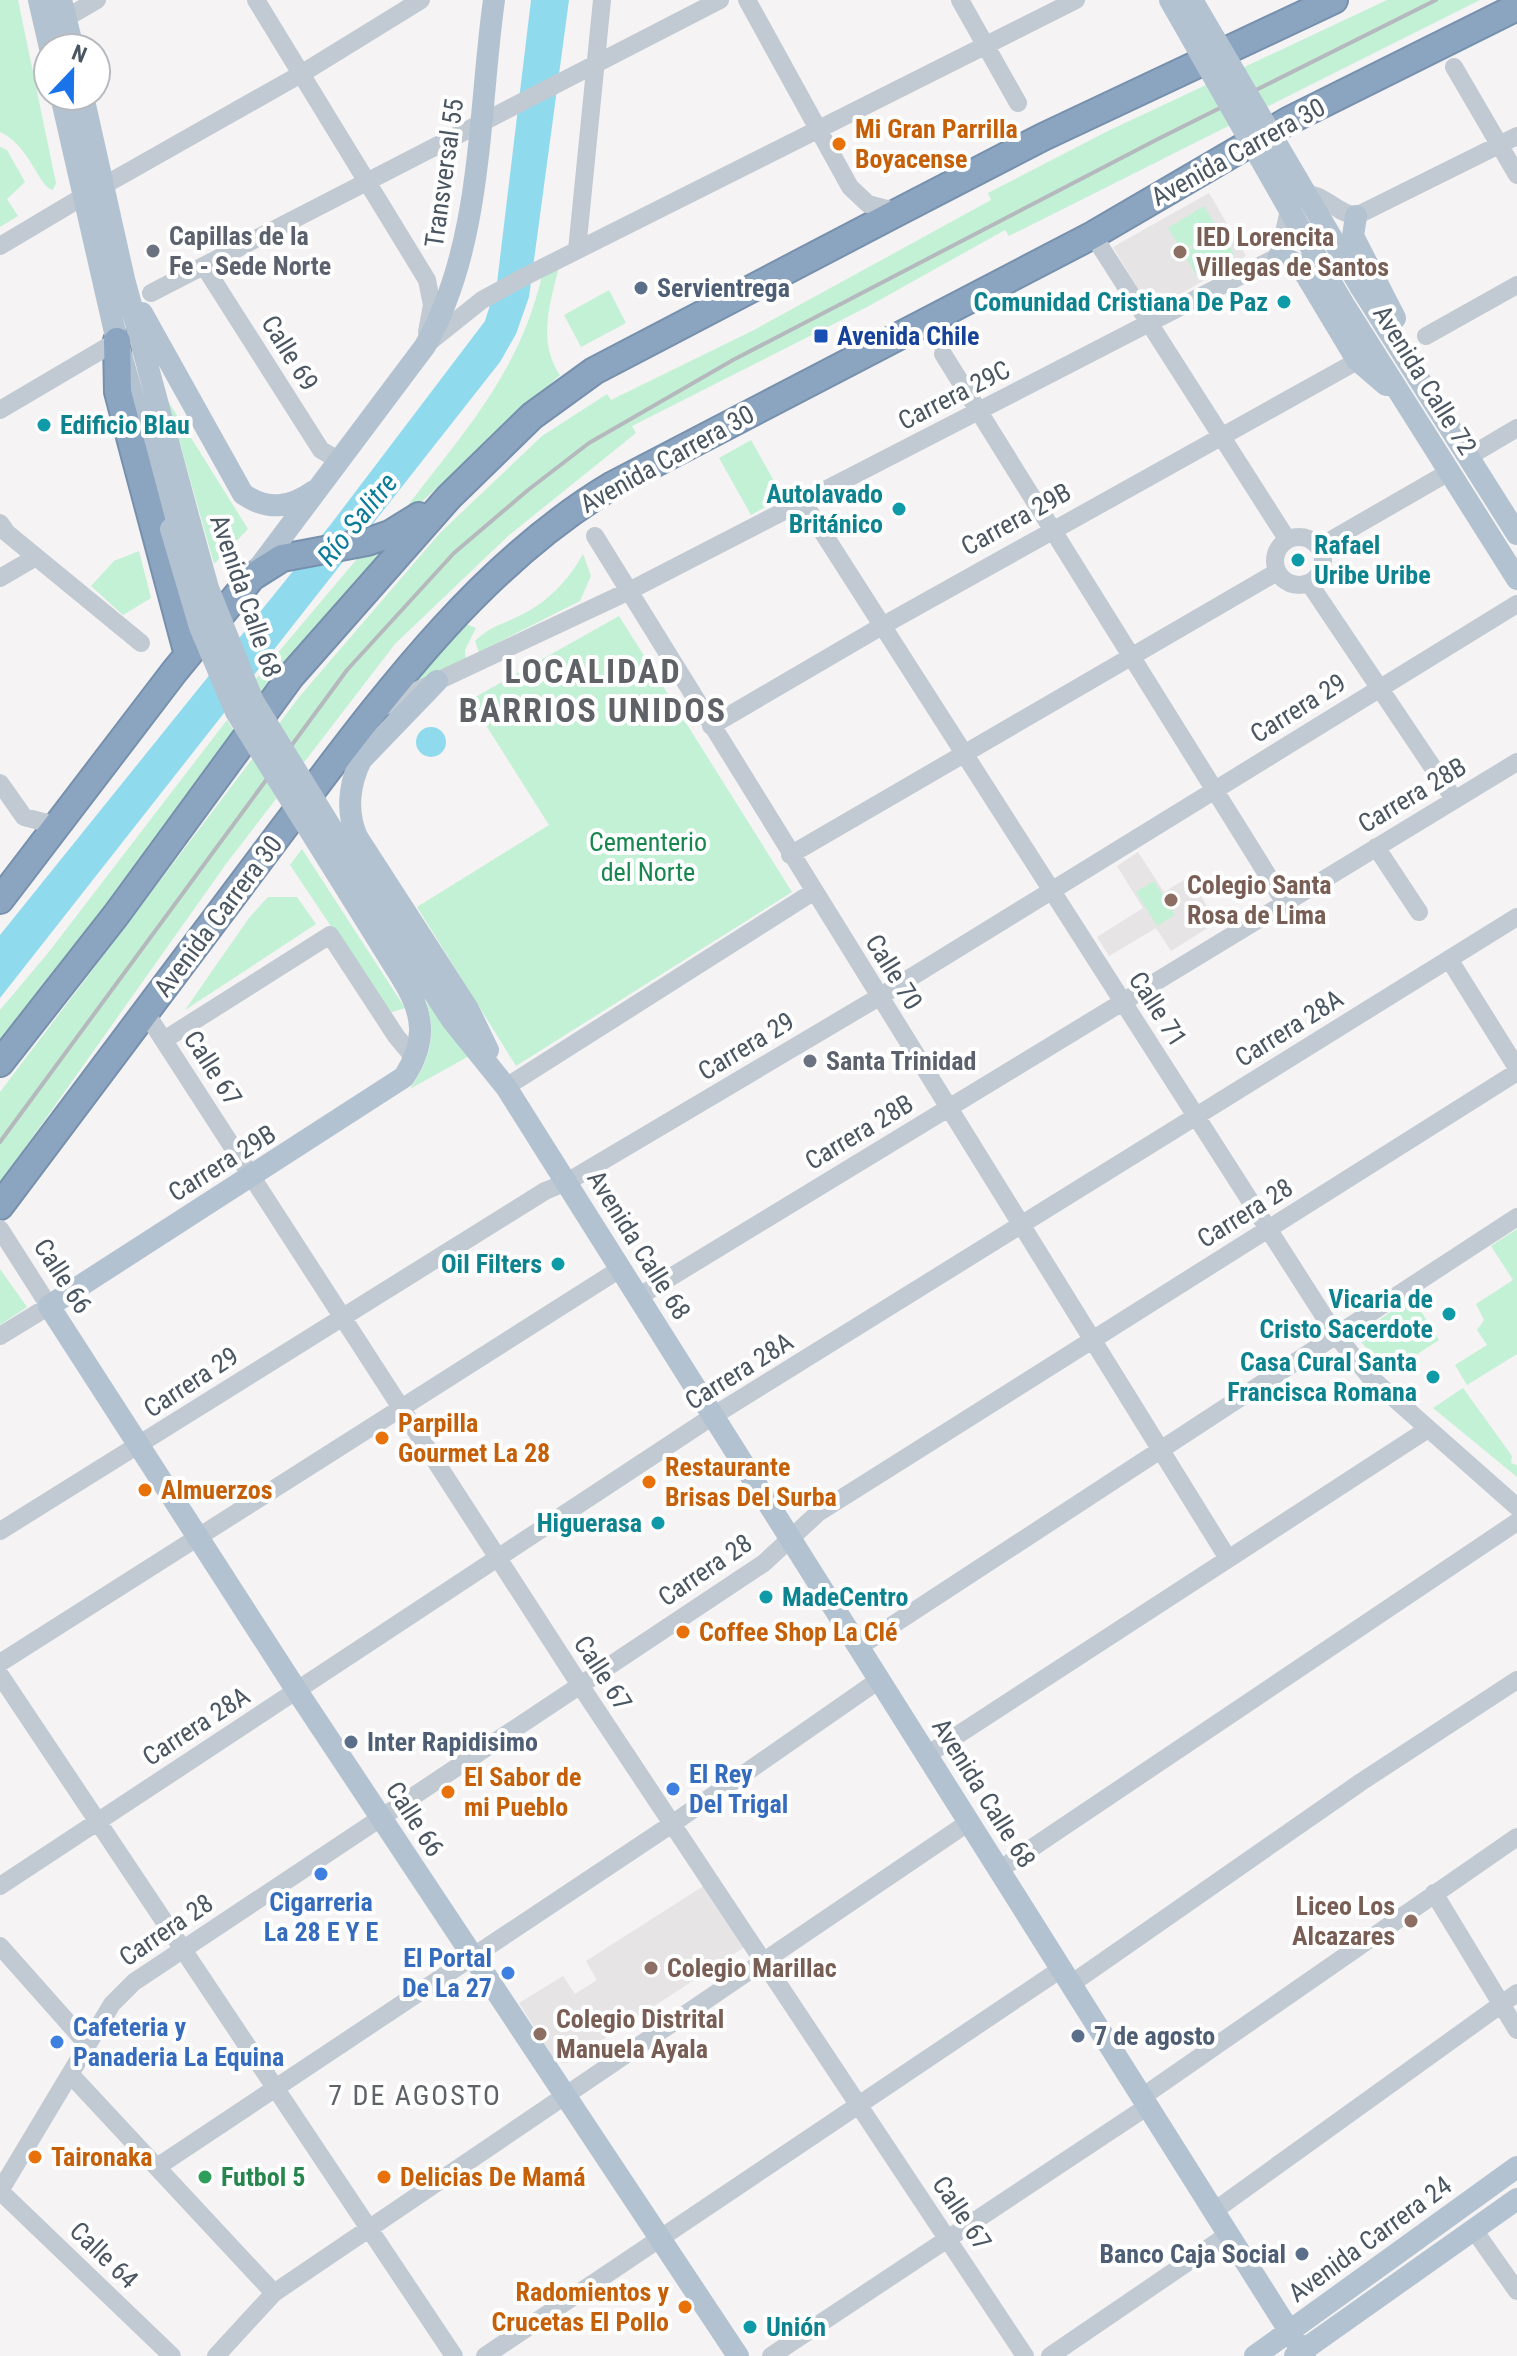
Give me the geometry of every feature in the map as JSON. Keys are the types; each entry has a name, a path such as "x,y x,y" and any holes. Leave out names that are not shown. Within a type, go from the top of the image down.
{"highway":[{"path":"0,1063 116,915 291,676 449,497 532,416 594,371 898,212 1043,137 1334,0"},
{"name":"Avenida Carrera 30","path":"0,1206 373,711 447,625 496,576 584,503 1093,235 1288,121 1517,7"},
{"path":"117,341 118,392 188,655"},
{"path":"0,900 188,655 252,577 271,563 294,554 367,542 403,528 449,497"}],"main road":[{"path":"39,0 46,32"},
{"name":"Transversal 55","path":"425,346 445,311 457,276 487,120 494,0"},
{"name":"Avenida Calle 72","path":"1170,0 1341,300 1517,579"},
{"name":"Avenida Calle 72","path":"1192,0 1360,286 1517,534"},
{"path":"64,9 69,32"},
{"name":"Avenida Calle 68","path":"67,112 124,279 181,526"},
{"name":"Avenida Calle 68","path":"85,112 117,341 181,526 253,701 411,975 506,1087 1229,2234 1301,2354"},
{"path":"1356,216 1353,236 1397,321 1408,346 1412,368"},
{"path":"1279,256 1300,265 1357,360 1403,398"},
{"path":"124,279 243,494 273,507 284,506 322,486"},
{"path":"252,577 425,346"},
{"path":"437,681 361,760 352,785 352,825 468,1009 506,1087"},
{"name":"Avenida Calle 68","path":"411,975 422,1032 415,1059"},
{"name":"Carrera 29B","path":"49,1306 389,1089 404,1077 415,1059"},
{"name":"Calle 66","path":"49,1306 297,1691 738,2356"},
{"name":"Avenida Carrera 24","path":"1255,2356 1517,2167"},
{"name":"Avenida Carrera 24","path":"1301,2354 1517,2199"}],"street":[{"path":"64,9 97,0"},
{"path":"256,0 430,287 432,305 425,346"},
{"path":"0,246 301,74 421,0"},
{"path":"577,250 588,68 602,0"},
{"path":"151,293 720,0"},
{"path":"747,0 855,195 868,204 898,212"},
{"path":"960,0 1018,103"},
{"path":"425,346 482,300 551,263 818,132 1076,0"},
{"path":"1454,67 1517,175"},
{"path":"1279,256 1290,205 1302,194 1316,195 1343,213 1356,216 1517,136"},
{"path":"1093,235 1287,539"},
{"name":"Carrera 29C","path":"373,711 627,592 802,500 1149,326 1279,256"},
{"name":"Calle 69","path":"204,266 321,450 340,461"},
{"path":"1426,336 1517,285"},
{"path":"0,410 117,341"},
{"path":"943,354 1285,903"},
{"name":"Carrera 29B","path":"711,726 882,626 1350,365"},
{"path":"1468,457 1517,428"},
{"path":"1319,547 1449,472"},
{"name":"Calle 71","path":"802,500 1336,1335 1370,1377 1517,1507"},
{"path":"0,523 36,557 141,643"},
{"name":"Calle 70","path":"595,536 1227,1557"},
{"path":"1305,537 1319,547 1323,567 1309,583 1291,584 1277,572 1275,553 1287,539 1305,537"},
{"path":"0,578 36,557"},
{"path":"790,855 1277,572"},
{"path":"1309,583 1454,799"},
{"name":"Carrera 29","path":"0,1531 140,1446 342,1315 545,1191 567,1182 879,997 1517,604"},
{"name":"Carrera 28B","path":"638,1297 1517,762"},
{"path":"0,783 24,817 59,826"},
{"path":"1376,847 1419,912"},
{"path":"506,1087 813,892"},
{"name":"Carrera 28A","path":"0,1886 499,1560 713,1416 1517,917"},
{"path":"164,1040 330,935 396,1036 415,1059"},
{"path":"1449,959 1517,1070"},
{"name":"Calle 67","path":"146,1013 580,1685 1025,2356"},
{"name":"Carrera 28","path":"0,2191 87,2044 122,1992 764,1563 818,1513 1517,1070"},
{"path":"859,1647 1517,1217"},
{"name":"Calle 66","path":"0,1229 49,1306"},
{"path":"0,1663 620,1269"},
{"name":"Carrera 29B","path":"0,1336 49,1306"},
{"path":"927,1755 1428,1429"},
{"path":"999,1870 1517,1522"},
{"path":"0,1675 454,2356"},
{"path":"157,2167 672,1824 879,1680"},
{"path":"485,2356 859,2106 1066,1977 1517,1680"},
{"path":"216,2356 274,2293 765,1964 969,1822"},
{"path":"771,2356 948,2239 1145,2102 1434,1893 1517,1837"},
{"path":"1434,1893 1509,1998 1517,2030"},
{"path":"0,1946 87,2044"},
{"path":"1214,2211 1509,1998"},
{"path":"70,2074 274,2293"},
{"name":"Calle 64","path":"0,2191 172,2356"},
{"path":"1474,2230 1517,2291"},
{"path":"1050,2356 1229,2234"}],"shaded area":[{"name":"IED Lorencita Villegas de Santos","path":"1209,193 1246,256 1151,311 1113,247"},
{"name":"Colegio Santa Rosa de Lima","path":"1138,852 1164,892 1189,877 1217,922 1171,951 1156,928 1109,956 1097,937 1143,908 1117,866"},
{"name":"Colegio Marillac","path":"705,1885 746,1946 567,2063 556,2062 519,2003 563,1976 575,1994 597,1980 586,1961"}],"green space":[{"path":"0,0 18,0 32,67 32,112 41,112 56,183 53,190 43,182 19,146 0,132"},
{"path":"1387,0 1480,0 1009,236 1005,230 867,307 632,426 636,433 508,536 395,644 226,864 0,1183 0,1092 300,696 440,533 542,436 607,394 611,400 754,330 991,200 988,193 1108,131"},
{"path":"0,147 7,150 25,182 7,199 18,216 0,227"},
{"path":"1204,206 1218,230 1182,251 1168,228"},
{"path":"1219,231 1234,254 1197,276 1183,253"},
{"path":"559,267 549,308 547,336 553,362 560,375 403,519 400,516 465,432 502,375 518,345 542,276"},
{"path":"609,290 626,323 581,347 564,315"},
{"path":"168,401 248,529 214,564"},
{"path":"751,440 783,497 751,515 719,458"},
{"path":"387,546 262,695 254,681 362,553"},
{"path":"139,551 151,598 123,615 91,586 114,561"},
{"path":"583,554 591,576 580,601 479,652 475,641 480,636 548,598 564,582"},
{"name":"Cementerio del Norte","path":"619,616 792,892 516,1066 417,907 549,825 470,700"},
{"path":"466,624 476,628 465,650 466,662 407,688"},
{"path":"227,720 235,733 92,928 0,1044 0,1010 48,953"},
{"path":"302,849 405,1008 389,1013 290,865"},
{"path":"1154,881 1175,915 1157,926 1136,892"},
{"path":"268,897 297,897 316,924 185,1010 249,918"},
{"path":"426,1001 469,1056 410,1089 430,1047 431,1026"},
{"path":"1517,1229 1517,1354 1467,1385 1455,1365 1487,1345 1477,1330 1484,1320 1476,1304 1513,1280 1491,1246"},
{"path":"0,1269 27,1307 0,1325"},
{"path":"1412,1297 1439,1340 1388,1373 1356,1336"},
{"path":"1463,1388 1512,1456 1511,1463 1517,1465 1517,1477 1433,1408"}],"water":[{"name":"Río Salitre","path":"531,0 569,0 529,297 516,334 500,362 0,998 0,935 331,524 485,321 497,283"},
{"path":"431,727 442,731 446,742 442,753 431,757 420,753 416,742 420,731"}],"railway":[{"path":"0,1142 347,670 454,553 528,490 589,443 733,360 1156,140 1436,0"}],"place":[{"name":"Mi Gran Parrilla Boyacense","path":"839,144"},
{"name":"Capillas de la Fe - Sede Norte","path":"153,251"},
{"name":"IED Lorencita Villegas de Santos","path":"1180,252"},
{"name":"Servientrega","path":"641,288"},
{"name":"Comunidad Cristiana De Paz","path":"1284,302"},
{"name":"Avenida Chile","path":"821,336"},
{"name":"Edificio Blau","path":"44,425"},
{"name":"Autolavado Británico","path":"899,509"},
{"name":"Rafael Uribe Uribe","path":"1298,560"},
{"name":"Colegio Santa Rosa de Lima","path":"1171,900"},
{"name":"Santa Trinidad","path":"810,1061"},
{"name":"Oil Filters","path":"558,1264"},
{"name":"Vicaria de Cristo Sacerdote","path":"1449,1314"},
{"name":"Casa Cural Santa Francisca Romana","path":"1433,1377"},
{"name":"Parpilla Gourmet La 28","path":"382,1438"},
{"name":"Restaurante Brisas Del Surba","path":"649,1482"},
{"name":"Almuerzos","path":"145,1490"},
{"name":"Higuerasa","path":"658,1523"},
{"name":"MadeCentro","path":"766,1597"},
{"name":"Coffee Shop La Clé","path":"683,1632"},
{"name":"Inter Rapidisimo","path":"351,1742"},
{"name":"El Rey Del Trigal","path":"673,1789"},
{"name":"El Sabor de mi Pueblo","path":"448,1792"},
{"name":"Cigarreria La 28 E Y E","path":"321,1874"},
{"name":"Liceo Los Alcazares","path":"1411,1921"},
{"name":"Colegio Marillac","path":"651,1968"},
{"name":"El Portal De La 27","path":"508,1973"},
{"name":"Colegio Distrital Manuela Ayala","path":"540,2034"},
{"name":"7 de agosto","path":"1078,2036"},
{"name":"Cafeteria y Panaderia La Equina","path":"57,2042"},
{"name":"Taironaka","path":"35,2157"},
{"name":"Futbol 5","path":"205,2177"},
{"name":"Delicias De Mamá","path":"384,2177"},
{"name":"Banco Caja Social","path":"1302,2254"},
{"name":"Radomientos y Crucetas El Pollo","path":"685,2307"},
{"name":"Unión","path":"750,2327"}],"district":[{"name":"LOCALIDAD BARRIOS UNIDOS","path":"593,690"},
{"name":"7 DE AGOSTO","path":"415,2095"}]}
